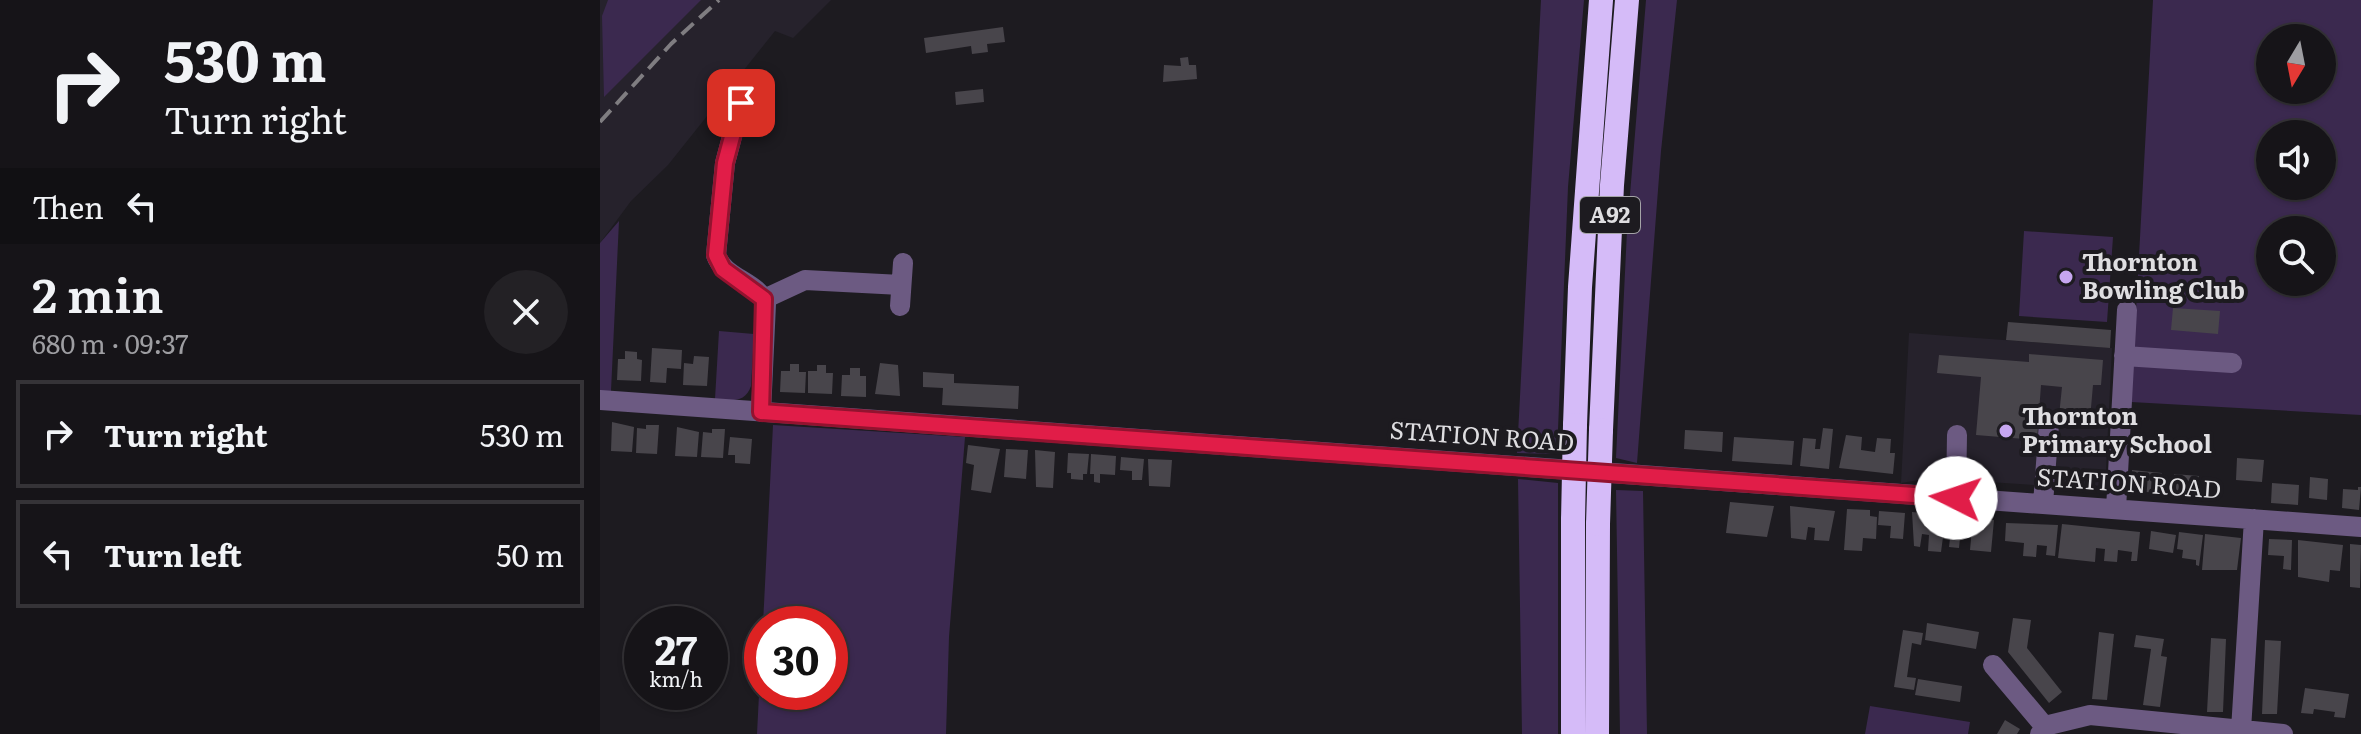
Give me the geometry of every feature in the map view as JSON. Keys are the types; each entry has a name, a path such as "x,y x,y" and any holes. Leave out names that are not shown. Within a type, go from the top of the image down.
{"highway":[{"name":"A92","path":"1573,734 1573,520 1580,287 1601,0"},
{"name":"A92","path":"1597,734 1601,430 1612,185 1627,0"}],"street":[{"path":"741,103 725,163 716,255 723,269 764,299"},
{"path":"900,306 903,263"},
{"path":"764,299 805,280 901,285"},
{"path":"761,412 764,299"},
{"path":"2116,509 2127,310"},
{"path":"2124,356 2232,363"},
{"name":"STATION ROAD","path":"600,400 2361,527"},
{"path":"2043,504 2049,423"},
{"path":"1956,498 1957,435"},
{"path":"2241,730 2254,519"},
{"path":"1993,665 2043,731 2090,715 2283,734"}],"shaded area":[{"path":"600,0 831,0 793,38 775,31 668,165 631,201 600,243"},
{"path":"608,0 701,0 604,97 602,16"},
{"path":"1541,0 1584,0 1568,187 1557,454 1517,453"},
{"path":"1646,0 1677,0 1661,151 1637,463 1616,458 1627,231"},
{"path":"2153,0 2361,0 2361,415 2131,402"},
{"path":"619,221 611,391 600,394 600,243"},
{"name":"Thornton Bowling Club","path":"2024,231 2113,237 2107,322 2019,316"},
{"path":"719,331 754,334 751,386 745,396 736,400 715,399"},
{"name":"Thornton Primary School","path":"1909,333 2112,348 2105,490 1931,478 1901,483"},
{"path":"773,425 965,437 949,637 946,734 757,734 758,710 848,710 848,606 764,606"},
{"path":"1518,479 1558,483 1558,734 1522,734"},
{"path":"1616,490 1643,491 1647,734 1620,734"},
{"path":"1870,706 1970,722 1968,734 1865,734"}],"building":[{"path":"1003,27 1005,42 987,44 988,52 972,54 971,46 926,53 924,38"},
{"path":"1188,57 1189,65 1196,65 1197,79 1163,82 1164,65 1181,66 1180,58"},
{"path":"983,89 984,102 956,105 955,92"},
{"path":"2173,308 2220,311 2218,334 2171,330"},
{"path":"2008,322 2111,330 2110,348 2006,340"},
{"path":"652,348 682,350 681,369 667,368 666,383 650,382"},
{"path":"625,351 637,352 637,359 642,360 641,381 617,380 618,359 625,359"},
{"path":"2029,354 2103,360 2101,385 2093,385 2090,419 2059,416 2062,387 2041,385 2037,440 1976,435 1981,377 1937,373 1939,355 2029,362"},
{"path":"694,356 709,357 707,386 683,385 684,363 693,364"},
{"path":"880,363 898,365 900,396 875,394"},
{"path":"790,364 799,364 799,372 806,372 805,393 780,392 781,371 790,371"},
{"path":"817,365 826,365 826,373 833,373 832,394 808,393 808,371 817,371"},
{"path":"850,368 860,368 860,376 866,376 866,397 841,396 842,375 850,375"},
{"path":"923,372 954,374 954,383 1019,386 1018,409 942,405 943,388 923,387"},
{"path":"612,422 634,427 632,452 611,451"},
{"path":"646,425 659,425 657,454 636,453 637,428 646,429"},
{"path":"677,427 699,432 697,457 675,456"},
{"path":"1823,428 1833,429 1829,469 1800,466 1803,438 1816,439 1815,449 1820,449"},
{"path":"712,429 725,429 723,458 701,457 703,432 712,433"},
{"path":"1685,430 1723,432 1722,452 1684,449"},
{"path":"1846,435 1862,437 1861,450 1875,452 1877,438 1891,439 1890,453 1895,453 1893,474 1839,468"},
{"path":"730,437 752,439 750,464 735,463 735,455 728,455"},
{"path":"1734,437 1794,441 1792,465 1732,461"},
{"path":"968,445 1000,449 991,493 971,490 974,465 966,463"},
{"path":"1006,449 1028,450 1026,479 1004,477"},
{"path":"1035,450 1055,452 1053,488 1036,487"},
{"path":"1068,453 1089,454 1087,474 1083,474 1083,480 1071,479 1071,473 1067,473"},
{"path":"1091,454 1116,456 1115,475 1100,474 1100,483 1094,482 1094,474 1090,474"},
{"path":"1121,457 1144,459 1142,480 1132,480 1132,471 1120,470"},
{"path":"2237,458 2264,460 2262,482 2236,480"},
{"path":"1148,459 1172,460 1170,487 1149,486"},
{"path":"2132,470 2162,473 2161,493 2131,491"},
{"path":"2174,474 2199,476 2197,498 2172,496"},
{"path":"2310,477 2328,479 2327,500 2309,498"},
{"path":"2272,483 2299,485 2298,505 2271,503"},
{"path":"2361,487 2359,510 2342,508 2343,489 2358,490"},
{"path":"1730,502 1774,506 1767,537 1726,533"},
{"path":"1790,506 1835,511 1829,541 1814,540 1815,528 1808,527 1806,540 1791,538"},
{"path":"1847,509 1870,510 1870,516 1877,517 1876,539 1863,538 1862,551 1844,550"},
{"path":"1879,511 1905,513 1903,539 1890,538 1891,526 1878,525"},
{"path":"1912,512 1962,517 1959,548 1949,547 1950,538 1943,537 1941,552 1928,551 1929,535 1922,534 1920,547 1914,546"},
{"path":"1973,518 1994,520 1991,552 1970,550"},
{"path":"2006,523 2058,525 2055,556 2046,555 2047,546 2037,545 2036,557 2023,556 2024,543 2005,541"},
{"path":"2062,524 2140,532 2137,561 2131,561 2132,552 2118,550 2117,562 2104,561 2105,549 2096,548 2095,562 2058,558"},
{"path":"2151,531 2176,535 2173,553 2149,549"},
{"path":"2179,532 2203,535 2199,566 2196,560 2182,558 2183,550 2177,549"},
{"path":"2205,534 2241,538 2237,570 2202,570"},
{"path":"2269,539 2292,540 2291,570 2283,569 2284,556 2268,555"},
{"path":"2298,540 2343,545 2340,571 2330,570 2329,582 2298,577"},
{"path":"2350,544 2361,545 2360,588 2350,587"},
{"path":"2013,618 2031,620 2027,648 2062,692 2049,703 2008,652"},
{"path":"1927,623 1979,632 1976,649 1925,640"},
{"path":"1903,630 1923,633 1921,645 1912,643 1907,677 1916,678 1914,690 1894,687"},
{"path":"2099,632 2114,634 2107,700 2092,699"},
{"path":"2136,635 2164,639 2161,656 2167,657 2160,707 2143,705 2151,649 2134,647"},
{"path":"2211,638 2226,639 2223,712 2207,712"},
{"path":"2265,640 2281,641 2277,714 2262,714"},
{"path":"1918,679 1962,686 1960,702 1915,695"},
{"path":"2305,688 2349,694 2345,718 2334,717 2335,712 2314,709 2313,714 2301,713"},
{"path":"2005,720 2020,729 2017,734 1997,734"}],"railway":[{"path":"600,122 671,44 719,0"}],"place":[{"name":"Thornton Bowling Club","path":"2066,277"},
{"name":"Thornton Primary School","path":"2006,431"}],"route":[{"path":"741,103 725,163 716,255 723,269 756,290 766,304 761,412 1956,498"}]}
